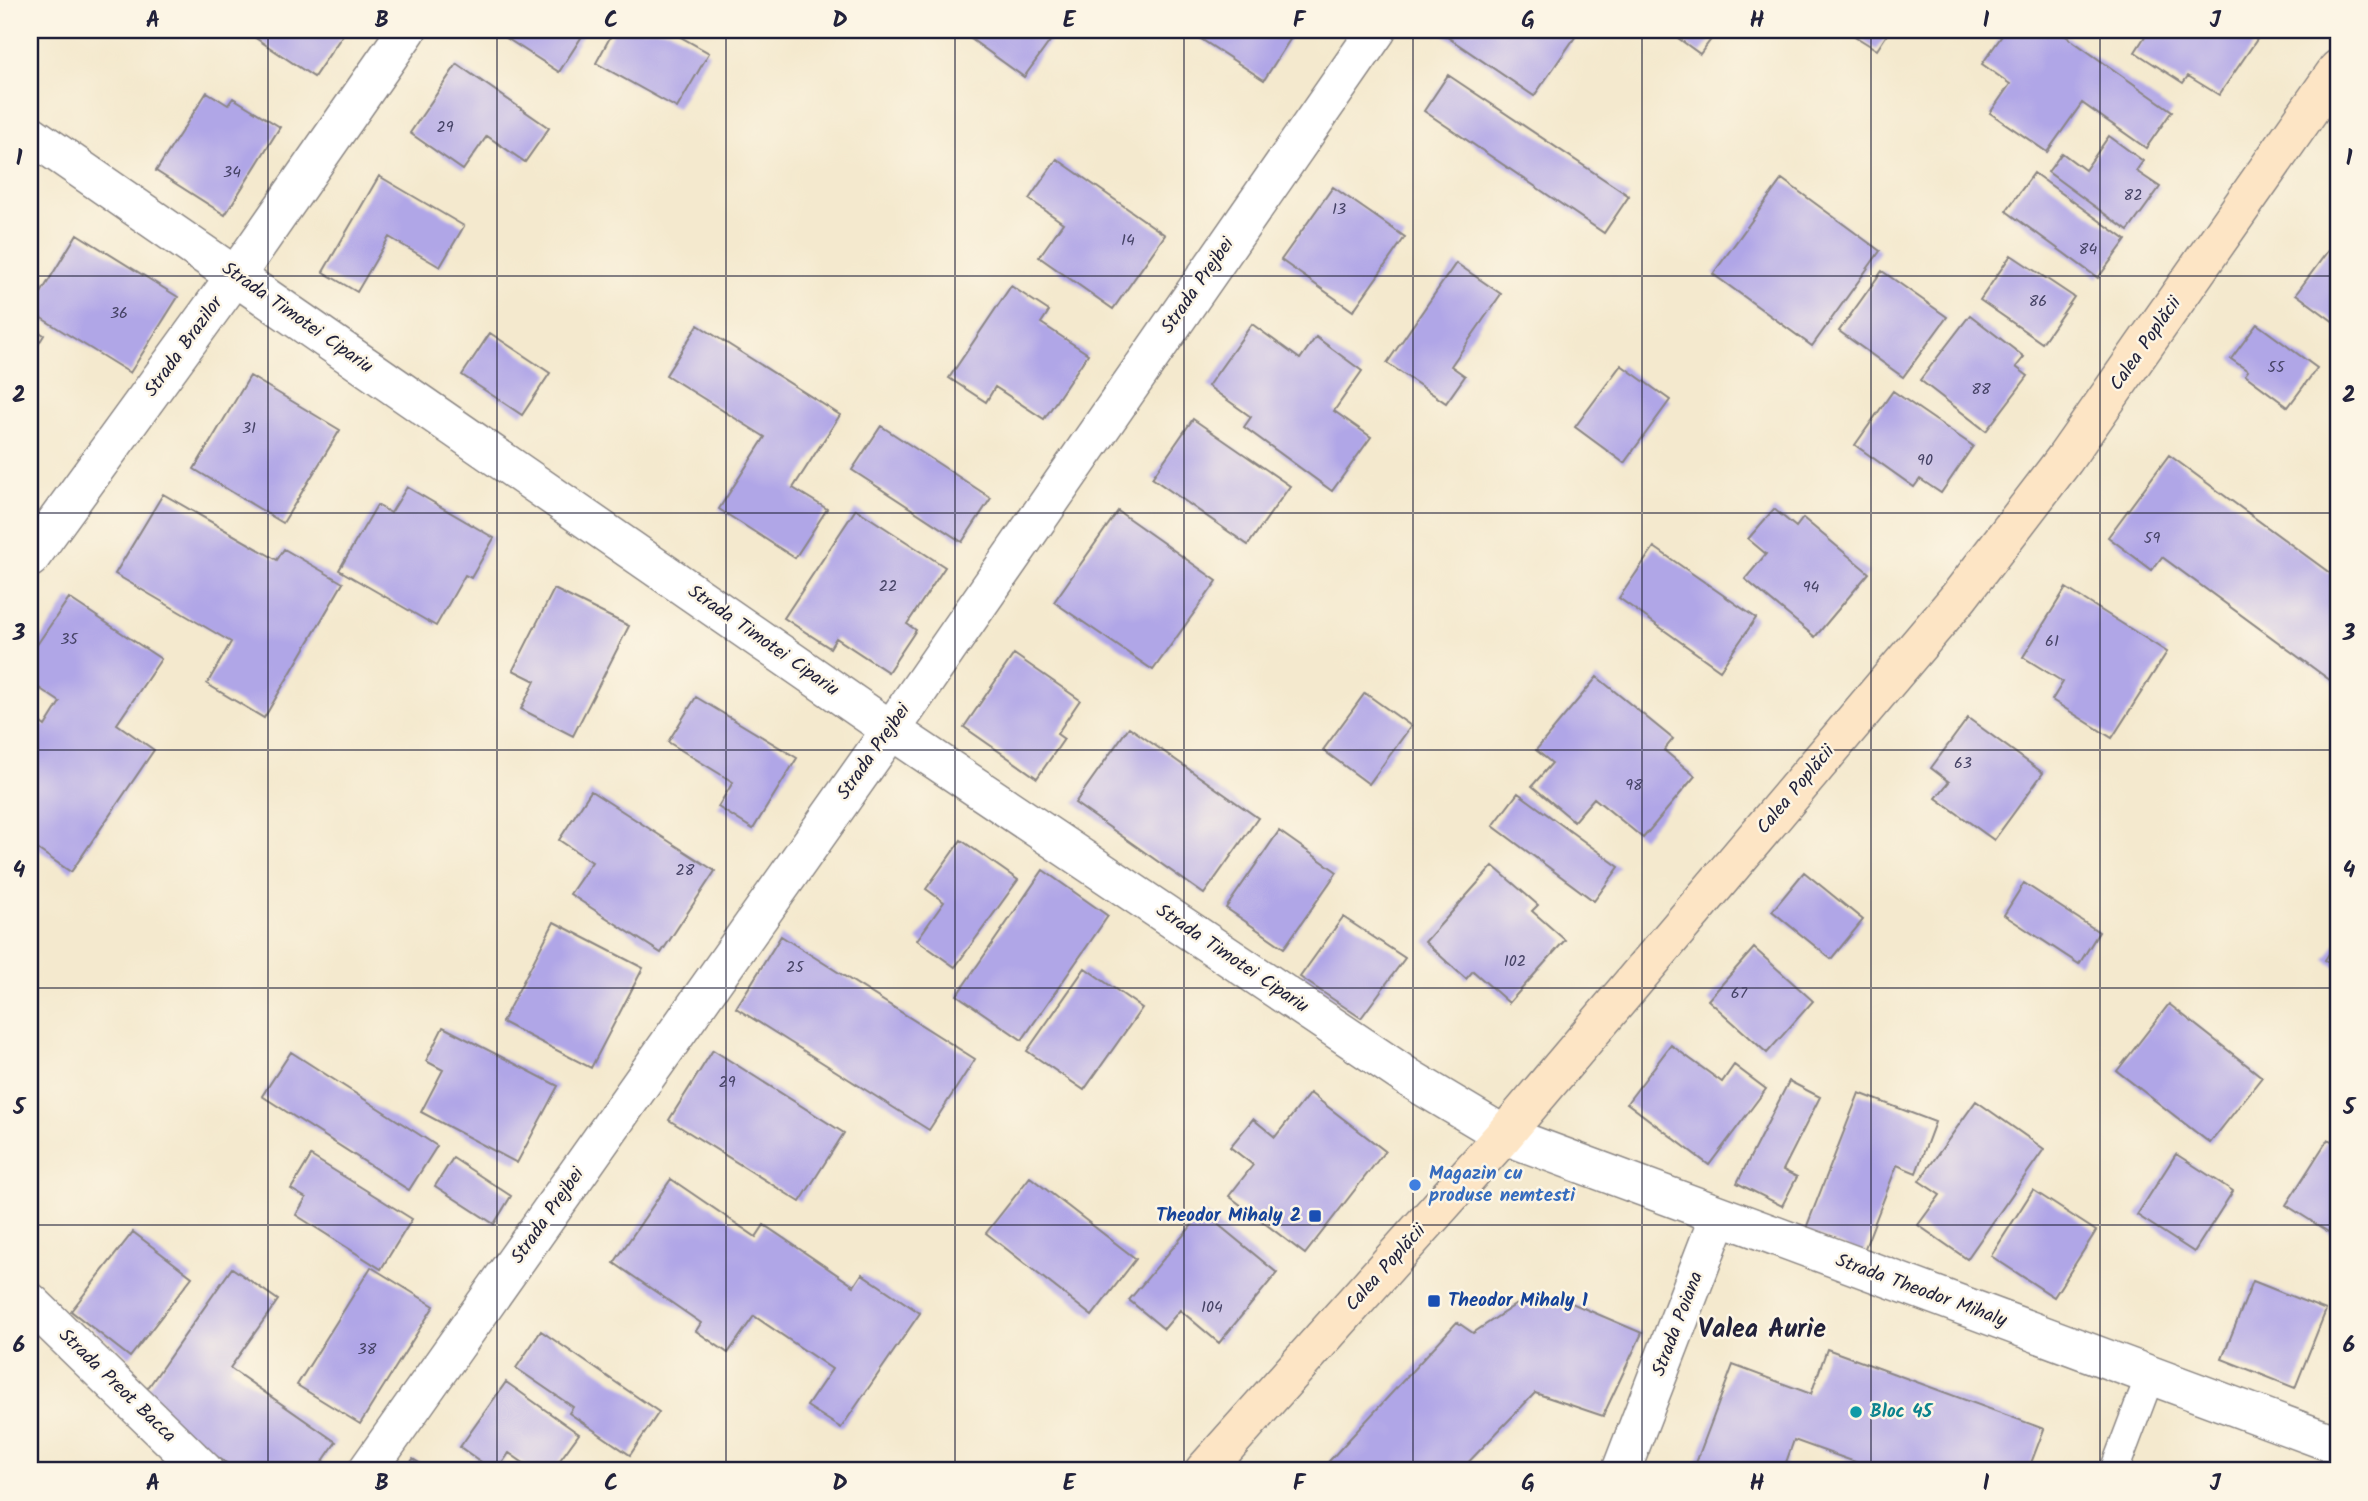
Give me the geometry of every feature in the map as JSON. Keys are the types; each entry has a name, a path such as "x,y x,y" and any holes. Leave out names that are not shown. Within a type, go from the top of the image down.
{"main road":[{"name":"Calea Poplăcii","path":"1204,1471 1504,1135 1959,597 2072,449 2338,69"}],"street":[{"name":"Strada Brazilor","path":"30,558 236,275 407,30"},
{"name":"Strada Prejbei","path":"367,1471 891,730 1377,30"},
{"name":"Strada Timotei Cipariu","path":"30,134 891,730 1409,1078 1504,1135"},
{"name":"Strada Theodor Mihaly","path":"1504,1135 2150,1377 2338,1444"},
{"name":"Strada Poiana","path":"1621,1471 1719,1216"},
{"name":"Strada Preot Bacca","path":"30,1302 204,1471"}],"lane":[{"path":"2114,1471 2150,1377"}],"building":[{"path":"250,30 346,30 314,77 248,33"},
{"path":"494,30 586,30 559,72"},
{"path":"614,30 668,30 709,53 677,108 596,63"},
{"path":"972,30 1058,30 1024,77 967,36"},
{"path":"1203,30 1296,30 1264,80 1198,37"},
{"path":"1580,30 1534,96 1440,32"},
{"path":"1667,30 1718,30 1700,54"},
{"path":"1845,30 1890,30 1877,50"},
{"path":"2006,30 2057,30 2172,111 2146,148 2082,103 2047,152 1990,113 2010,84 1982,64"},
{"path":"2149,30 2262,32 2219,95 2188,76 2183,83 2135,52"},
{"path":"457,64 549,128 525,162 487,136 463,170 410,133"},
{"path":"1448,75 1629,196 1604,233 1424,111"},
{"path":"207,92 228,105 233,98 280,127 225,215 156,171"},
{"path":"2109,136 2143,161 2136,171 2160,187 2128,231 2048,172 2062,153 2085,170"},
{"path":"1057,159 1165,235 1113,309 1039,257 1063,223 1029,199"},
{"path":"2034,173 2126,240 2098,278 2006,211"},
{"path":"379,176 464,226 440,267 389,237 357,292 323,272"},
{"path":"1782,179 1880,251 1812,346 1713,274"},
{"path":"1333,187 1405,237 1353,311 1281,260"},
{"path":"77,234 178,297 130,373 30,311"},
{"path":"2338,237 2338,325 2296,294"},
{"path":"2011,255 2074,297 2042,343 1980,300"},
{"path":"1456,263 1501,294 1451,366 1465,376 1446,403 1387,363"},
{"path":"1882,271 1947,317 1903,377 1839,331"},
{"path":"1011,286 1049,311 1041,323 1088,354 1044,419 995,387 986,402 949,378"},
{"path":"1970,315 2024,357 2016,367 2028,376 1986,431 1920,380"},
{"path":"1252,324 1300,359 1316,337 1362,371 1334,411 1371,437 1332,491 1244,427 1251,417 1208,386"},
{"path":"2257,324 2317,368 2288,407 2245,375 2248,371 2231,359"},
{"path":"698,325 840,415 793,488 827,509 795,558 719,509 765,437 666,375"},
{"path":"30,326 44,335 30,358"},
{"path":"490,333 550,373 522,415 462,375"},
{"path":"1621,365 1670,400 1624,463 1575,427"},
{"path":"250,376 340,430 283,523 194,469"},
{"path":"1893,391 1973,446 1941,493 1920,479 1914,487 1855,445"},
{"path":"1193,419 1290,486 1248,545 1152,478"},
{"path":"881,426 991,498 962,542 852,470"},
{"path":"2169,455 2338,579 2338,686 2162,557 2152,570 2108,537"},
{"path":"407,487 494,538 471,578 465,575 436,626 339,570 377,505 391,513"},
{"path":"163,494 277,560 284,549 343,583 264,718 207,684 231,642 115,574"},
{"path":"856,509 945,567 907,624 916,630 888,672 836,638 830,648 784,618"},
{"path":"1774,509 1796,527 1803,518 1869,573 1815,637 1745,579 1766,554 1748,539"},
{"path":"1118,511 1217,581 1153,670 1054,602"},
{"path":"1654,547 1756,618 1720,670 1619,598"},
{"path":"2066,588 2167,652 2112,738 2052,700 2063,682 2023,657"},
{"path":"554,589 629,626 573,736 521,709 535,681 513,670"},
{"path":"69,598 161,659 117,724 154,750 71,872 30,844 30,715 45,726 60,702 30,682 30,655"},
{"path":"1014,654 1080,700 1057,734 1064,739 1037,778 964,727"},
{"path":"1597,677 1673,739 1664,750 1695,776 1643,838 1594,798 1574,821 1532,786 1552,763 1536,750"},
{"path":"1365,693 1411,726 1369,784 1323,750"},
{"path":"696,697 797,758 753,829 718,807 733,782 668,742"},
{"path":"1968,718 2043,773 1994,840 1936,798 1949,782 1931,768"},
{"path":"1129,727 1258,818 1204,894 1075,803"},
{"path":"591,791 715,871 661,953 570,894 592,862 559,840"},
{"path":"1518,793 1619,867 1594,901 1493,826"},
{"path":"1279,831 1337,872 1284,948 1226,908"},
{"path":"961,840 1018,880 955,967 917,940 944,902 926,889"},
{"path":"1493,866 1538,905 1532,911 1565,940 1509,1003 1473,971 1466,979 1425,942"},
{"path":"1043,870 1108,916 1022,1040 957,995"},
{"path":"1804,872 1863,920 1831,959 1772,911"},
{"path":"2024,883 2099,932 2079,964 2004,915"},
{"path":"1343,917 1405,958 1361,1018 1300,977"},
{"path":"554,922 643,968 591,1068 502,1022"},
{"path":"781,936 975,1059 929,1130 736,1008"},
{"path":"2338,940 2338,969 2325,960"},
{"path":"1754,948 1813,1001 1767,1053 1708,1000"},
{"path":"1085,968 1142,1008 1084,1090 1027,1051"},
{"path":"2169,1004 2262,1077 2210,1143 2117,1071"},
{"path":"443,1027 558,1086 517,1163 421,1112 443,1070 426,1061"},
{"path":"1671,1045 1722,1082 1734,1065 1766,1089 1709,1165 1627,1103"},
{"path":"713,1050 844,1133 800,1202 669,1120"},
{"path":"291,1052 437,1146 409,1190 262,1096"},
{"path":"1789,1081 1820,1097 1783,1170 1797,1177 1782,1206 1737,1183"},
{"path":"1310,1093 1385,1151 1305,1254 1229,1196 1253,1165 1230,1147 1253,1119 1275,1137"},
{"path":"1859,1093 1935,1122 1916,1173 1897,1165 1863,1253 1805,1231"},
{"path":"1976,1101 2044,1149 1967,1259 1918,1225 1940,1195 1919,1181"},
{"path":"2328,1139 2338,1145 2338,1238 2286,1205"},
{"path":"2176,1154 2233,1191 2194,1252 2137,1215"},
{"path":"311,1156 412,1219 381,1269 296,1215 306,1198 291,1189"},
{"path":"453,1158 511,1196 494,1224 435,1186"},
{"path":"1030,1177 1136,1259 1092,1316 986,1233"},
{"path":"671,1179 756,1237 764,1225 854,1286 862,1274 920,1313 841,1428 807,1406 832,1369 754,1316 728,1353 696,1331 701,1323 614,1263"},
{"path":"2033,1190 2096,1231 2054,1297 1991,1256"},
{"path":"1203,1212 1277,1273 1219,1343 1180,1310 1164,1329 1129,1300"},
{"path":"133,1232 192,1277 130,1357 71,1311"},
{"path":"371,1267 434,1306 360,1424 297,1385"},
{"path":"232,1268 278,1300 230,1368 336,1442 316,1471 238,1471 138,1402"},
{"path":"2253,1281 2326,1310 2295,1388 2222,1359"},
{"path":"1567,1301 1642,1333 1603,1416 1535,1393 1460,1471 1320,1471 1457,1322 1473,1333 1515,1305"},
{"path":"541,1331 659,1412 630,1455 569,1413 573,1407 516,1368"},
{"name":"Bloc 45","path":"1827,1349 2044,1429 2028,1471 1880,1471 1794,1440 1783,1471 1693,1471 1733,1365 1811,1394"},
{"path":"506,1382 579,1434 552,1471 535,1471 509,1453 497,1471 494,1471 460,1447"},
{"path":"413,1459 432,1471 405,1471"}],"place":[{"name":"Magazin cu produse nemtesti","path":"1415,1185"},
{"name":"Theodor Mihaly 2","path":"1315,1216"},
{"name":"Theodor Mihaly 1","path":"1434,1301"},
{"name":"Bloc 45","path":"1856,1412"}],"district":[{"name":"Valea Aurie","path":"1762,1330"}]}
